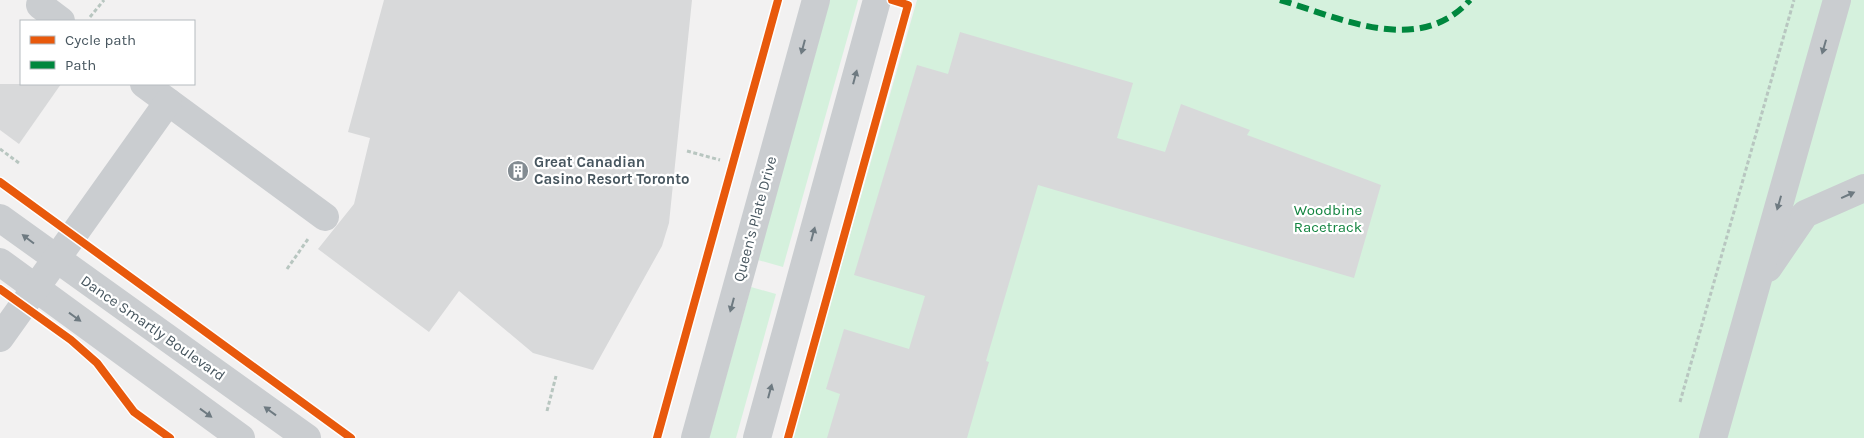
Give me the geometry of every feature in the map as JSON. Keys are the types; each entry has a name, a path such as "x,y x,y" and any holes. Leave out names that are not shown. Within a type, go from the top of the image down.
{"street":[{"name":"Queen's Plate Drive","path":"695,438 816,0"},
{"path":"757,438 877,0"},
{"path":"1713,438 1837,0"},
{"path":"40,4 60,20"},
{"path":"145,85 325,217"},
{"path":"0,338 168,102"},
{"path":"1755,288 1805,214 1864,188"},
{"name":"Dance Smartly Boulevard","path":"0,218 56,260 307,438"},
{"path":"0,262 241,438"}],"path":[{"path":"87,20 104,0"},
{"path":"1680,402 1794,0"},
{"path":"0,149 19,163"},
{"path":"687,151 720,160"},
{"path":"287,269 309,238"},
{"path":"547,411 556,376"}],"green space":[{"path":"830,0 858,0 783,267 758,260"},
{"name":"Woodbine Racetrack","path":"917,0 1864,0 1864,438 792,438"},
{"path":"751,287 776,294 736,438 709,438"}],"building":[{"name":"Great Canadian Casino Resort Toronto","path":"384,0 692,0 669,223 662,246 593,370 533,353 459,291 429,332 318,249 354,204 370,138 348,132"},
{"path":"960,32 1133,83 1117,138 1165,152 1181,104 1250,130 1247,135 1381,185 1354,278 1038,185 986,361 989,362 967,438 827,438 840,394 826,389 844,329 909,349 925,296 854,275 917,65 948,74"},
{"path":"0,84 60,85 19,144 0,130"}],"marked path":[{"path":"1280,0 1353,23 1404,30 1427,27 1450,17 1470,0"}],"cycle path":[{"path":"657,438 778,0"},
{"path":"788,438 908,5 892,0"},
{"path":"0,182 351,438"},
{"path":"0,289 71,340 97,363 134,412 170,438"}],"place":[{"name":"Great Canadian Casino Resort Toronto","path":"518,171"}]}
